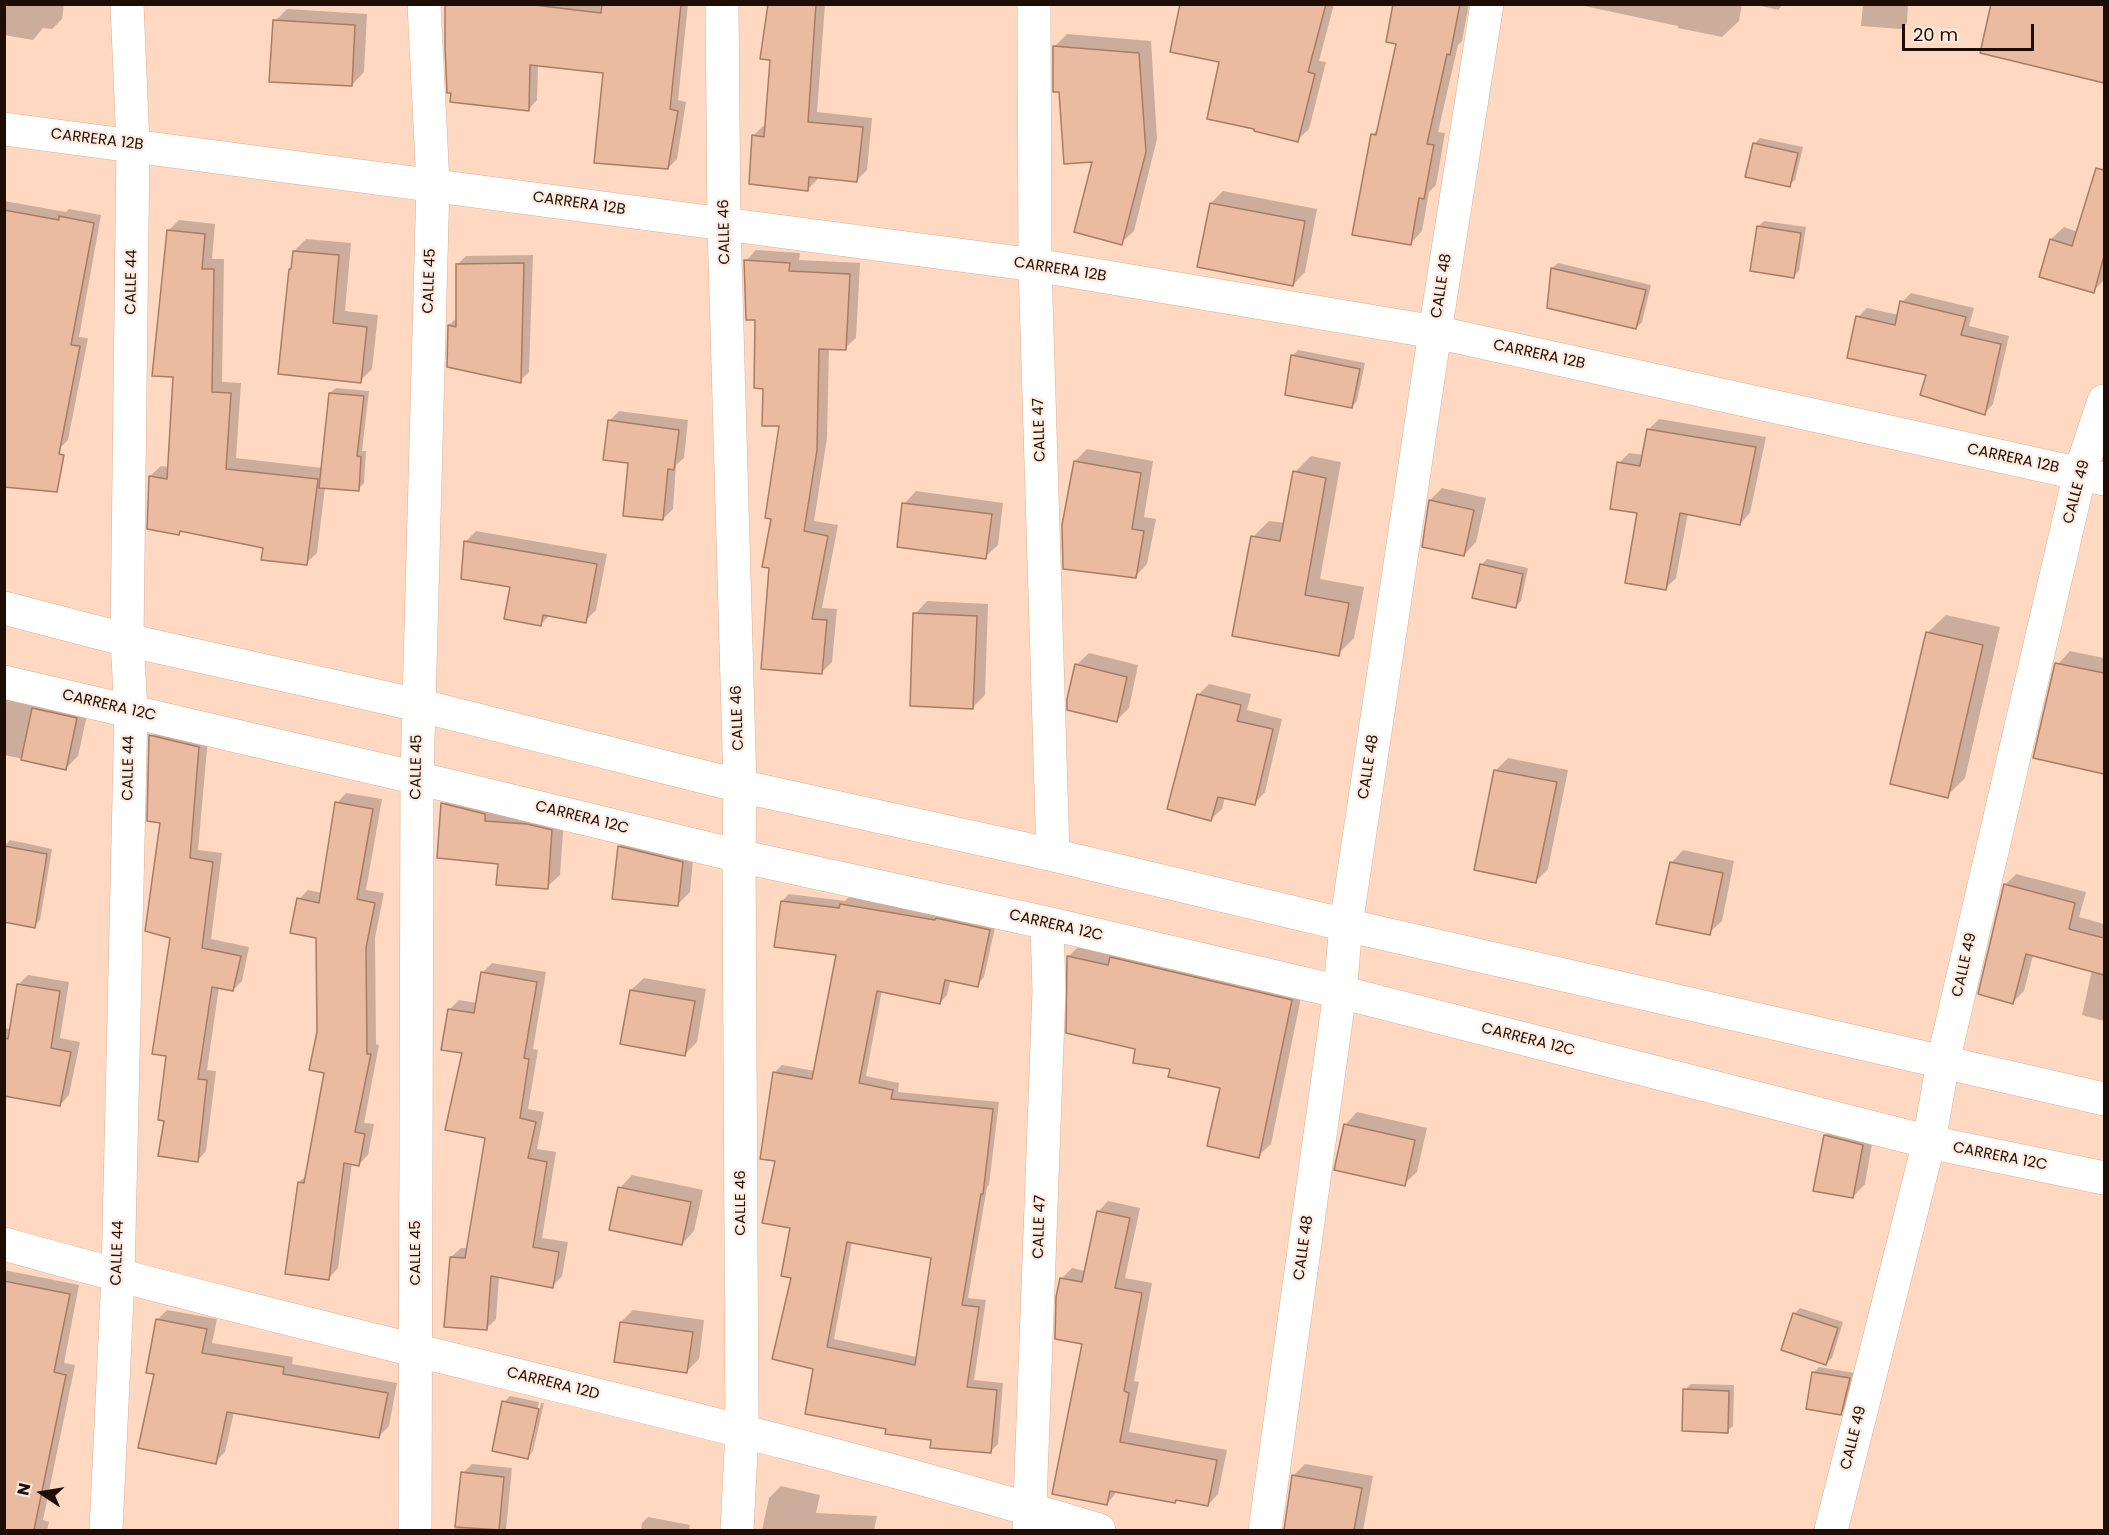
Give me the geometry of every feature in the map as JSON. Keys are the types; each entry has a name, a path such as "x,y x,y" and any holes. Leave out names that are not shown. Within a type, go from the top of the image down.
{"street":[{"name":"CALLE 44","path":"106,1530 118,1276 131,711 127,640 134,145 127,4"},
{"name":"CALLE 45","path":"414,1530 418,705 433,184 424,4"},
{"name":"CALLE 46","path":"722,4 724,224 740,786 742,1431 736,1530"},
{"name":"CALLE 47","path":"1034,4 1035,265 1053,855"},
{"name":"CALLE 48","path":"1265,1530 1340,992 1346,925 1487,4"},
{"name":"CARRERA 12B","path":"4,129 1035,265 1435,332 2092,476"},
{"name":"CALLE 49","path":"1831,1530 1929,1142 1943,1062 2092,476 2104,401"},
{"path":"4,608 127,640 418,705 740,786 1053,855 1346,925 2104,1099"},
{"name":"CARRERA 12C","path":"4,682 739,856 1047,923 1340,992 1929,1142 2104,1178"},
{"name":"CALLE 47","path":"1030,1520 1048,1002 1047,923"},
{"name":"CARRERA 12D","path":"4,1244 118,1276 742,1431 1030,1520 1099,1530"}],"building":[{"path":"445,4 526,4 601,13 602,4 681,4 670,109 678,111 668,169 594,163 603,73 530,65 529,111 450,102 451,93 447,93"},
{"path":"768,4 816,4 808,122 863,127 857,182 809,177 808,191 749,184 752,135 764,137 770,60 760,59"},
{"path":"1180,4 1326,4 1308,72 1315,74 1298,142 1254,131 1254,129 1207,119 1219,62 1170,52"},
{"path":"1393,4 1460,4 1450,55 1447,54 1427,144 1434,145 1424,199 1419,198 1411,245 1352,235 1371,134 1376,135 1396,44 1386,42"},
{"path":"1991,4 2104,4 2104,83 1980,53"},
{"path":"273,20 355,25 352,86 269,82"},
{"path":"1053,46 1139,53 1146,152 1122,245 1074,232 1092,162 1064,164 1059,92 1053,92"},
{"path":"1753,143 1798,153 1790,187 1745,177"},
{"path":"2096,168 2104,170 2104,256 2094,293 2039,277 2050,239 2072,246"},
{"path":"1210,203 1305,221 1293,286 1197,267"},
{"path":"4,210 59,220 59,216 94,223 71,345 80,346 59,454 64,455 57,492 4,487"},
{"path":"1757,226 1801,233 1794,278 1750,271"},
{"path":"167,230 205,234 202,269 214,269 212,392 231,393 226,469 318,479 307,565 261,560 263,548 180,531 179,535 147,529 149,476 167,479 173,377 152,376"},
{"path":"293,251 339,255 333,323 367,327 361,383 278,374"},
{"path":"744,260 790,263 789,271 850,274 846,350 819,349 817,450 804,531 828,536 812,619 827,620 822,674 761,669 769,568 762,567 771,519 765,518 779,426 762,426 763,389 754,388 755,320 746,320"},
{"path":"524,263 521,383 447,367 448,325 456,327 456,264"},
{"path":"1551,268 1646,290 1636,329 1547,308"},
{"path":"1900,301 1966,317 1961,335 2001,344 1985,415 1920,395 1926,375 1847,358 1856,316 1895,325"},
{"path":"1291,355 1360,369 1352,408 1285,395"},
{"path":"329,393 364,396 357,456 361,457 359,491 319,488"},
{"path":"608,420 679,430 674,470 668,469 663,520 623,516 628,463 603,460"},
{"path":"1647,429 1756,447 1740,525 1680,513 1666,590 1625,583 1637,513 1610,509 1617,462 1640,466"},
{"path":"1074,461 1141,473 1132,529 1144,531 1136,578 1063,569 1062,525"},
{"path":"1293,471 1326,478 1305,595 1349,603 1339,656 1232,636 1251,536 1280,541"},
{"path":"1429,500 1474,510 1464,556 1422,547"},
{"path":"902,503 992,514 986,559 897,547"},
{"path":"464,541 597,564 586,623 543,615 541,626 504,619 510,587 461,579"},
{"path":"1480,564 1523,574 1516,608 1472,598"},
{"path":"913,613 977,616 973,709 910,706"},
{"path":"1926,632 1983,645 1948,798 1890,784"},
{"path":"2055,663 2104,673 2104,774 2033,758"},
{"path":"1075,664 1127,677 1117,722 1067,710 1067,699"},
{"path":"1197,694 1241,705 1237,721 1273,729 1255,805 1218,797 1211,821 1167,809"},
{"path":"32,708 77,718 66,770 21,760"},
{"path":"149,735 199,747 190,858 213,862 202,948 241,956 233,991 212,987 198,1079 207,1080 198,1162 158,1156 164,1121 158,1120 166,1056 152,1054 170,938 145,931 160,823 147,821"},
{"path":"1494,770 1557,782 1536,883 1474,870"},
{"path":"335,802 373,809 357,899 375,903 366,948 367,1054 371,1054 355,1132 365,1134 359,1166 344,1163 329,1280 285,1274 298,1182 304,1183 324,1073 309,1070 317,1032 316,938 290,933 297,898 319,903"},
{"path":"441,803 485,814 485,821 527,824 552,830 548,889 496,885 498,864 437,858"},
{"path":"4,846 47,854 35,928 4,922"},
{"path":"618,846 683,862 678,906 612,899"},
{"path":"1670,862 1723,873 1710,935 1656,924"},
{"path":"2004,884 2075,903 2069,929 2104,938 2104,975 2026,954 2013,1004 1978,994"},
{"path":"781,901 839,908 840,904 935,920 936,918 990,930 978,987 945,980 940,1004 877,991 859,1083 893,1090 891,1099 993,1109 983,1194 981,1194 962,1305 979,1307 967,1387 997,1390 991,1453 930,1448 931,1440 885,1434 886,1429 805,1414 813,1369 772,1359 791,1278 781,1276 790,1228 762,1223 775,1161 760,1159 773,1072 812,1079 836,955 774,947","holes":["847,1242 931,1258 915,1365 827,1347"]},
{"path":"1067,956 1108,965 1110,957 1292,1000 1259,1158 1207,1146 1220,1088 1168,1077 1170,1069 1133,1063 1135,1049 1066,1033"},
{"path":"481,972 537,982 524,1058 529,1059 520,1118 536,1122 528,1158 547,1162 533,1247 559,1252 553,1288 491,1276 487,1330 444,1327 450,1257 465,1258 485,1138 445,1130 462,1053 441,1050 448,1009 474,1013"},
{"path":"17,984 60,991 51,1048 71,1052 60,1106 4,1096 4,1038 8,1039"},
{"path":"630,990 695,1001 685,1056 620,1044"},
{"path":"1344,1124 1415,1140 1405,1186 1334,1170"},
{"path":"1824,1135 1863,1145 1853,1198 1813,1191"},
{"path":"618,1187 691,1202 682,1245 609,1230"},
{"path":"1097,1211 1130,1218 1115,1288 1142,1293 1124,1391 1129,1393 1120,1442 1217,1460 1208,1506 1176,1500 1175,1503 1110,1491 1107,1505 1052,1494 1082,1344 1055,1339 1056,1297 1060,1278 1082,1282"},
{"path":"4,1281 70,1294 54,1372 66,1375 34,1530 4,1530"},
{"path":"1793,1313 1838,1328 1826,1365 1781,1350"},
{"path":"156,1319 207,1329 202,1353 284,1367 283,1374 388,1393 379,1438 227,1412 216,1464 138,1448 154,1374 146,1373"},
{"path":"620,1322 693,1332 687,1373 614,1362"},
{"path":"1812,1372 1850,1378 1841,1415 1806,1409"},
{"path":"1683,1389 1729,1391 1728,1433 1682,1431"},
{"path":"502,1401 539,1409 528,1459 492,1451"},
{"path":"461,1472 504,1477 499,1530 455,1527"},
{"path":"1292,1475 1362,1488 1354,1530 1284,1530"}]}
